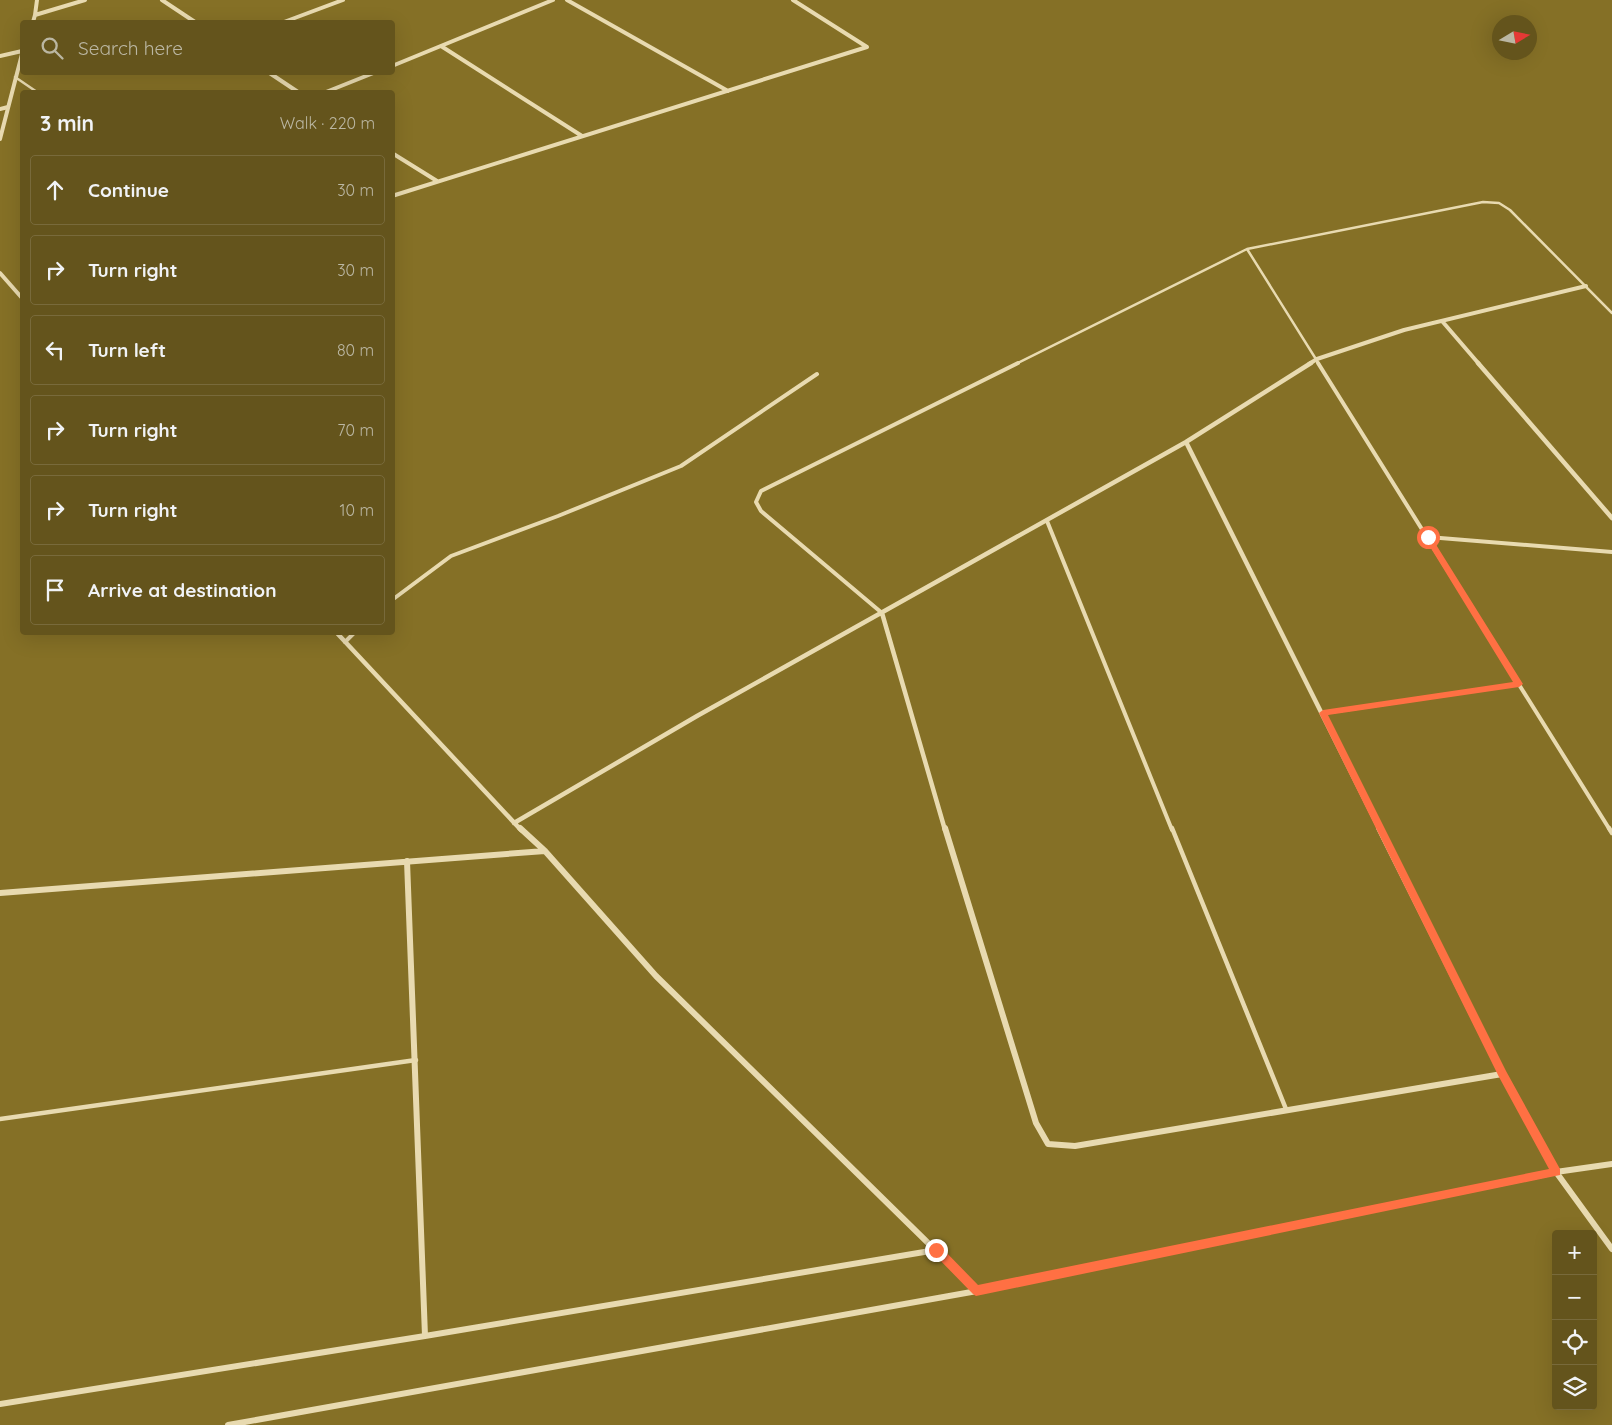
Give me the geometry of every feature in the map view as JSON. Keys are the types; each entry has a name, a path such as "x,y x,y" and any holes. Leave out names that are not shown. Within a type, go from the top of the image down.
{"street":[{"path":"34,20 37,0"},
{"path":"35,15 85,0"},
{"path":"162,0 192,20"},
{"path":"289,20 343,0"},
{"path":"395,65 553,0"},
{"path":"567,0 728,91"},
{"path":"395,195 867,47 793,0"},
{"path":"441,46 582,136"},
{"path":"0,56 20,53"},
{"path":"0,138 20,60"},
{"path":"272,75 295,90"},
{"path":"331,90 368,75"},
{"path":"0,108 8,107"},
{"path":"395,155 437,181"},
{"path":"0,273 20,296"},
{"path":"514,823 697,716 1186,442 1317,359 1367,341 1586,286"},
{"path":"1442,321 1612,518"},
{"path":"1186,442 1502,1074 1556,1172 1612,1249"},
{"path":"882,614 970,914 1036,1123 1048,1144 1075,1146 1502,1074"},
{"path":"339,635 514,823 545,851 656,976 976,1291"},
{"path":"0,893 545,851"},
{"path":"407,861 425,1336"},
{"path":"228,1425 976,1291 1556,1172 1612,1164"},
{"path":"0,1404 425,1336 936,1250"}],"lane":[{"path":"15,77 35,90"},
{"path":"882,614 761,511 756,502 761,491 1247,249 1483,202 1499,203 1510,210 1612,313"},
{"path":"1247,249 1612,833"},
{"path":"395,598 451,556 558,516 681,466 817,374"},
{"path":"1047,521 1286,1109"},
{"path":"1428,537 1612,552"},
{"path":"345,642 352,635"},
{"path":"1323,713 1519,684"},
{"path":"0,1119 416,1060"}],"route":[{"path":"936,1250 976,1291 1556,1172 1502,1074 1323,713 1519,684 1428,537"}]}
